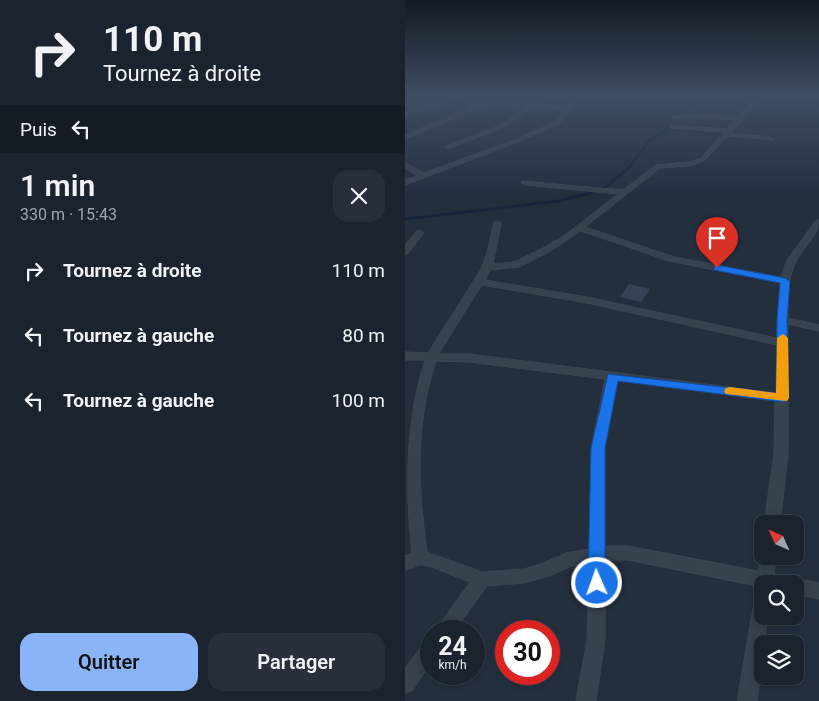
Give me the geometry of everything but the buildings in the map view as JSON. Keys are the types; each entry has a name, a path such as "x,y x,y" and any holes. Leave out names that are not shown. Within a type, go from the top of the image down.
{"street":[{"path":"405,137 423,130"},
{"path":"448,147 493,130"},
{"path":"405,183 542,130"},
{"path":"707,130 770,140"},
{"path":"487,267 516,265 546,250 579,228 658,166 689,164 702,160 728,132"},
{"path":"405,165 423,176"},
{"path":"525,183 623,192"},
{"path":"773,515 781,454 783,398 782,320 785,281 791,260 819,222"},
{"path":"497,224 487,267 431,357 419,388 411,419 409,457 413,561 429,559 482,579 523,576 544,571 565,560 609,552 637,554 754,583"},
{"path":"579,228 671,258 785,281"},
{"path":"405,252 420,232"},
{"path":"479,282 587,300 783,343"},
{"path":"782,320 819,328"},
{"path":"405,356 469,358 783,398"},
{"path":"586,701 597,640 598,448 613,376"},
{"path":"452,620 482,579"},
{"path":"804,588 819,591"},
{"path":"747,701 758,625"},
{"path":"405,684 420,663"}],"waterway":[{"path":"630,166 648,142 666,130"},
{"path":"405,219 559,201 602,190 632,165"}],"slow traffic":[{"path":"730,391 783,398 783,338"}],"route":[{"path":"597,583 598,448 613,376 783,398 782,320 783,287 785,281 717,268"}]}
